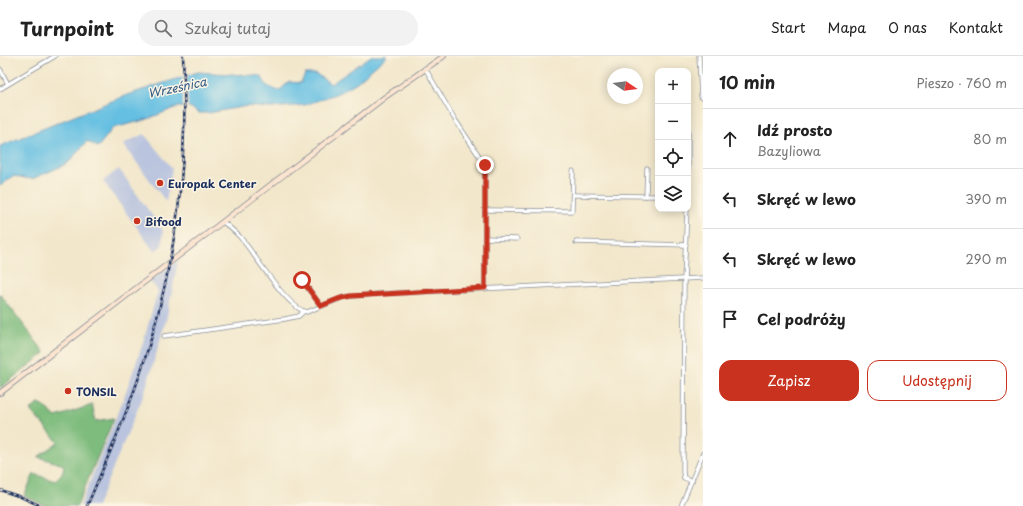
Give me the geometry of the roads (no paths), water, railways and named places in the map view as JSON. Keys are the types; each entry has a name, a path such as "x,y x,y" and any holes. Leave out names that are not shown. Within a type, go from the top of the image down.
{"street":[{"path":"0,89 55,56"},
{"path":"0,393 425,68 444,56"},
{"path":"699,56 701,97 703,98"},
{"path":"425,68 454,118 485,165 485,288"},
{"path":"0,69 8,84"},
{"path":"646,196 647,168"},
{"path":"486,210 572,211 573,171"},
{"path":"573,194 655,196"},
{"path":"687,212 683,472 684,478 692,481"},
{"path":"223,222 240,237 284,294 304,311 312,311 338,299 351,296 703,278"},
{"path":"485,238 517,239"},
{"path":"576,242 686,245"},
{"path":"302,280 321,306"},
{"path":"164,336 285,319 299,316 304,311"},
{"path":"681,506 703,453"}],"water":[{"name":"Wrześnica","path":"371,56 387,56 357,82 338,93 305,105 271,108 247,106 208,113 199,113 190,107 177,107 145,120 113,128 98,147 87,141 69,162 62,166 32,179 13,176 0,186 0,146 127,95 198,72 261,76 267,86 279,91 289,82 301,83 305,74 316,74 331,84"}],"railway":[{"path":"87,506 129,405 153,333 163,294 177,216 181,176 184,136 183,56"},
{"path":"0,490 41,506"}],"place":[{"name":"Europak Center","path":"160,183"},
{"name":"Bifood","path":"137,221"},
{"name":"TONSIL","path":"68,391"}]}
